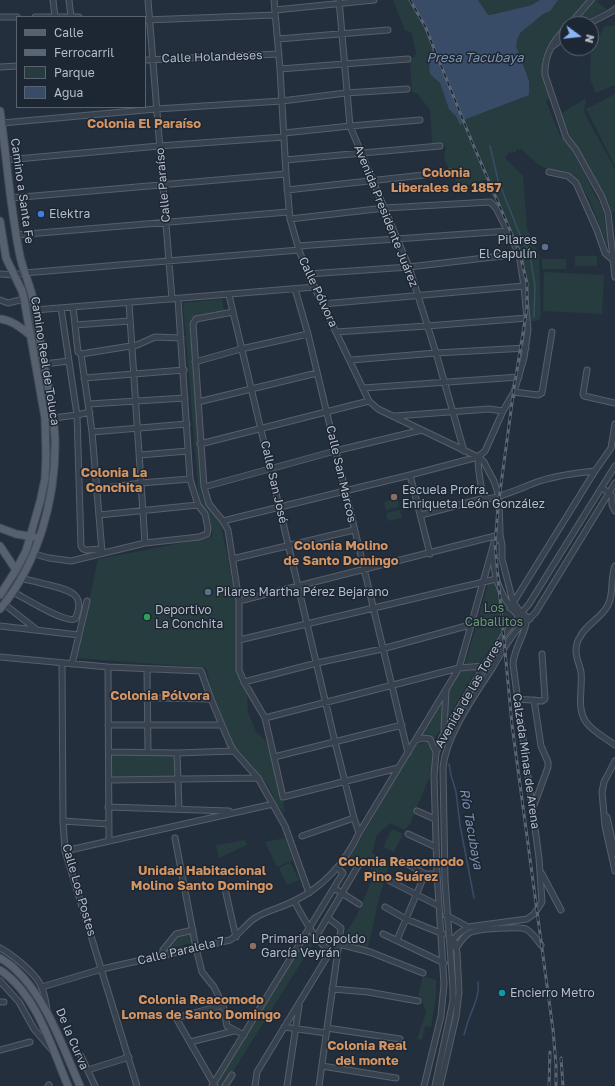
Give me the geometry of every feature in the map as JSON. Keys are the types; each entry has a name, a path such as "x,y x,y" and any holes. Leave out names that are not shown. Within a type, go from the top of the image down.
{"main road":[{"name":"Camino a Santa Fe","path":"0,112 16,235 24,273"},
{"name":"Camino Real de Toluca","path":"0,222 6,258 22,291 24,299 45,418 46,439 44,479 31,536 26,551 0,595"},
{"name":"Camino Real de Toluca","path":"2,607 22,579 40,537 48,504 55,451 53,418 35,310 24,273"},
{"path":"0,319 8,320 30,335"},
{"path":"0,528 16,534 40,537"},
{"path":"0,546 16,570"},
{"path":"10,580 15,589"},
{"path":"0,958 15,968 36,994 49,1016"},
{"path":"0,970 18,987 30,1003 53,1052"},
{"name":"De la Curva","path":"49,1016 80,1086"},
{"name":"De la Curva","path":"53,1052 68,1086"}],"street":[{"path":"53,0 55,16"},
{"path":"69,0 71,16"},
{"name":"Calle Paraíso","path":"148,0 147,20 152,59 172,299"},
{"name":"Calle Pólvora","path":"274,0 278,38 288,212 298,248 308,274 351,360 369,400 378,409 478,457"},
{"path":"147,20 275,12 339,2 374,0"},
{"path":"577,16 591,0"},
{"name":"Avenida Presidente Juárez","path":"339,2 350,126 408,267 436,353 464,451"},
{"path":"599,18 615,9"},
{"path":"0,17 16,17"},
{"path":"278,38 388,30"},
{"path":"559,36 548,51 545,76 566,137 576,150 602,197 608,213 615,277"},
{"path":"548,51 559,42"},
{"name":"Calle Holandeses","path":"146,60 279,54"},
{"path":"280,69 408,59"},
{"path":"0,67 16,66"},
{"path":"2,123 156,109 282,101 346,93 406,89"},
{"path":"6,160 284,135 350,126 420,120"},
{"path":"285,160 440,146"},
{"path":"287,190 451,172"},
{"path":"549,172 568,176 576,183 606,253 614,260"},
{"path":"11,198 286,174"},
{"path":"223,521 478,457 485,451 503,411 514,392 526,348 527,318 519,254 496,208 490,202 385,208 290,219"},
{"path":"16,235 288,212"},
{"path":"608,213 615,212"},
{"path":"0,274 14,275 169,261 397,238 508,231"},
{"path":"308,274 408,267 519,254"},
{"path":"323,304 524,286"},
{"path":"35,310 315,287"},
{"name":"Calle San Marcos","path":"295,289 308,334 408,753"},
{"name":"Calle San José","path":"229,295 345,781 359,833"},
{"path":"0,300 8,302 24,299"},
{"path":"26,551 59,560 70,561 102,551 145,543 204,536 207,534 208,528 205,514 198,505 190,479 186,424 186,398 178,299"},
{"path":"129,303 145,543"},
{"path":"73,307 78,352 81,354 90,412 102,551"},
{"path":"61,308 77,415 81,546 86,550 102,551"},
{"path":"233,312 196,319 193,324 204,487 209,504 223,521 228,530 239,601 239,670 244,682 265,718 283,797 398,768"},
{"path":"336,332 527,318"},
{"path":"75,325 130,321"},
{"path":"514,392 538,395 542,393 552,332"},
{"path":"195,362 241,349 308,334"},
{"path":"81,354 137,345 155,337 181,338"},
{"path":"351,360 526,348"},
{"path":"44,364 69,361"},
{"path":"84,378 184,370"},
{"path":"587,370 583,394 584,396 615,403"},
{"path":"198,402 317,373"},
{"path":"364,388 519,377"},
{"path":"89,404 186,398"},
{"path":"200,444 369,400"},
{"path":"393,416 489,409 503,411"},
{"path":"53,418 90,412"},
{"path":"92,432 186,424"},
{"path":"510,608 595,471 611,448 615,424"},
{"path":"204,487 335,451 422,430"},
{"path":"140,455 188,451"},
{"path":"478,457 484,462 494,481 499,497 500,535 504,568 513,602 520,615"},
{"path":"478,457 478,467 485,498"},
{"name":"Avenida de las Torres","path":"424,1086 441,1016 444,984 444,963 439,908 436,847 434,776 436,752 444,733 484,666 505,633 529,604 615,466"},
{"path":"421,515 485,498 488,499 499,497 540,481 561,475 595,471"},
{"path":"410,475 430,554"},
{"path":"97,489 141,483 190,479"},
{"name":"Avenida de las Torres","path":"435,1086 453,1001 444,858 444,758 459,722 487,676 515,632 528,621 547,595 615,483"},
{"path":"602,488 612,495 612,505 615,511"},
{"path":"99,515 198,505"},
{"path":"232,559 354,530"},
{"path":"239,601 363,569 430,554 500,535"},
{"name":"Calle Paralela 7","path":"42,987 102,969 230,940 236,937 251,921 257,917 309,893 338,868 348,856 359,833 459,668 494,543 500,535"},
{"path":"493,547 493,564 499,588 510,608 528,621"},
{"path":"615,566 612,573 610,599 608,605 604,611 582,632 577,642 576,652 581,672 581,710 584,718 589,726 615,745"},
{"path":"15,589 53,613 72,620 76,617 79,605 78,600 72,592 22,579"},
{"path":"239,640 496,579"},
{"path":"72,664 87,601"},
{"path":"2,607 38,630"},
{"name":"Calzada Minas de Arena","path":"468,927 527,919 534,914 542,902 540,871 514,658 516,647 525,632 528,621"},
{"path":"244,682 317,663 382,649 470,625"},
{"path":"0,626 79,635"},
{"path":"518,699 543,700 546,697 542,654"},
{"path":"0,657 147,670 201,671 210,699 234,751 258,778 285,826 309,893"},
{"name":"Calle Los Postes","path":"62,663 63,821 65,851 137,1086"},
{"path":"265,718 459,668 484,666"},
{"path":"108,667 109,840"},
{"path":"147,670 148,752"},
{"path":"444,733 446,689"},
{"path":"109,697 210,699"},
{"path":"533,811 548,767 548,762 541,746 534,700"},
{"path":"108,725 221,725"},
{"path":"274,757 402,725"},
{"path":"416,740 426,738 430,739 436,752"},
{"path":"108,752 177,753 234,751"},
{"path":"177,753 179,809"},
{"path":"615,761 604,782 602,792 605,826 615,872"},
{"path":"109,780 258,778"},
{"path":"65,851 273,804"},
{"path":"108,807 236,812"},
{"path":"604,808 615,852"},
{"path":"417,811 436,819"},
{"path":"302,836 354,818"},
{"path":"63,821 108,824"},
{"path":"408,834 436,847"},
{"path":"175,838 202,972 224,1005 227,1026 244,1035"},
{"path":"402,861 425,874 437,874"},
{"path":"316,937 358,866"},
{"path":"213,1085 343,873 338,868"},
{"path":"540,871 561,910"},
{"path":"397,940 425,874"},
{"path":"390,881 439,908 447,916 468,927"},
{"path":"334,888 359,904"},
{"path":"225,889 236,937"},
{"path":"294,901 316,937 330,952 337,955"},
{"path":"385,907 406,918 441,932 453,940 456,947 459,978 458,1004 440,1086"},
{"path":"319,1086 341,928 328,918"},
{"path":"450,949 453,940 461,930 468,927"},
{"path":"456,947 462,939 470,933 515,927 531,932 541,945"},
{"path":"162,956 163,950 176,934 193,930"},
{"path":"383,934 444,963"},
{"path":"339,944 370,952 423,973"},
{"name":"De la Curva","path":"0,948 9,953 29,969 42,987 49,1016"},
{"path":"255,1086 257,1072 330,952"},
{"name":"De la Curva","path":"0,981 19,1002 34,1029 53,1052"},
{"path":"332,989 368,992 418,1001"},
{"path":"287,1086 299,1002"},
{"path":"213,1085 176,1018 224,1005"},
{"path":"284,1027 327,1030 400,1039"},
{"path":"190,1042 234,1031"},
{"path":"0,1050 30,1042"},
{"path":"81,1056 95,1086"},
{"path":"88,1070 129,1057"},
{"path":"322,1066 396,1078"},
{"path":"225,1086 232,1075"}],"green space":[{"path":"393,0 434,0 472,26 531,5 488,15 475,0 598,0 597,2 607,9 594,16 559,16 559,37 552,39 547,47 542,62 542,68 551,98 546,101 560,135 569,146 603,210 608,244 607,245 587,195 575,178 569,173 551,170 542,166 535,162 521,149 517,149 515,153 512,151 511,153 509,152 505,158 523,176 527,228 539,255 540,319 529,322 520,254 492,199 487,180 478,181 456,188 455,175 451,174 444,155 446,148 444,144 434,146 432,143 430,110 418,94 412,92 410,62 416,54 412,33 405,30"},
{"path":"605,26 615,26 615,85 596,93 590,79 591,56 599,56 599,37"},
{"path":"615,94 615,166 586,109"},
{"path":"585,99 585,114 615,169 615,212 612,212 602,190 570,135 560,114"},
{"path":"575,256 597,256 597,266 575,266"},
{"path":"542,259 566,259 566,269 542,269"},
{"path":"544,272 604,275 602,314 543,311"},
{"name":"Deportivo La Conchita","path":"222,299 224,311 192,318 198,432 203,490 199,486 205,503 220,521 237,603 236,668 247,693 248,712 256,732 265,740 272,755 285,814 277,805 269,787 235,748 213,697 206,668 77,658 98,559 213,536 206,510 199,500 183,303"},
{"path":"398,499 399,507 386,510 384,502"},
{"path":"400,510 402,518 388,521 386,513"},
{"name":"Los Caballitos","path":"492,582 512,616 481,662 465,664 488,584"},
{"path":"459,671 475,672 434,740 430,735 423,734"},
{"path":"426,742 431,747 433,763 430,776 410,824 404,830 390,823 377,835 372,853 389,864 378,902 368,949 344,941 347,931 357,915 375,872 364,864 350,857 411,751 418,744"},
{"path":"109,754 174,755 174,777 110,777"},
{"path":"392,829 403,834 394,852 383,847"},
{"path":"285,838 293,860 277,867 265,842"},
{"path":"245,840 247,845 219,858 216,845"},
{"path":"290,862 299,880 287,885 279,868"},
{"path":"190,932 192,943 165,950 177,935"},
{"path":"308,934 314,942 224,1086 218,1086 217,1084"},
{"path":"423,976 436,980 436,996 431,1027 425,1026 422,1040 417,1039 426,1012 421,997 418,996"}],"water":[{"name":"Presa Tacubaya","path":"409,0 478,0 488,15 490,15 532,5 540,0 558,0 550,11 543,14 520,33 517,40 516,46 529,81 529,95 466,119 460,125 456,116 449,109 440,83 431,75 429,70 432,49 430,37 421,16"}],"waterway":[{"name":"Río Tacubaya","path":"490,146 498,180 523,242 530,255 535,286 534,317"},
{"name":"Río Tacubaya","path":"449,764 456,792 460,825 474,898"},
{"name":"Río Tacubaya","path":"464,1035 475,1004 478,982"}],"railway":[{"path":"410,0 425,26 472,142 519,251 527,283 527,308 514,388 498,507 495,545 512,725 553,1030 556,1086"},
{"path":"549,1086 550,1052"},
{"path":"561,1058 563,1086"}],"place":[{"name":"Elektra","path":"41,214"},
{"name":"Pilares El Capulín","path":"545,247"},
{"name":"Escuela Profra. Enriqueta León González","path":"394,497"},
{"name":"Pilares Martha Pérez Bejarano","path":"208,592"},
{"name":"Deportivo La Conchita","path":"147,617"},
{"name":"Primaria Leopoldo García Veyrán","path":"253,946"},
{"name":"Encierro Metro","path":"502,993"}],"district":[{"name":"Colonia El Paraíso","path":"144,124"},
{"name":"Colonia Liberales de 1857","path":"446,180"},
{"name":"Colonia La Conchita","path":"114,480"},
{"name":"Colonia Molino de Santo Domingo","path":"341,554"},
{"name":"Colonia Pólvora","path":"160,696"},
{"name":"Colonia Reacomodo Pino Suárez","path":"401,870"},
{"name":"Unidad Habitacional Molino Santo Domingo","path":"202,878"},
{"name":"Colonia Reacomodo Lomas de Santo Domingo","path":"201,1008"},
{"name":"Colonia Real del monte","path":"367,1054"}]}
